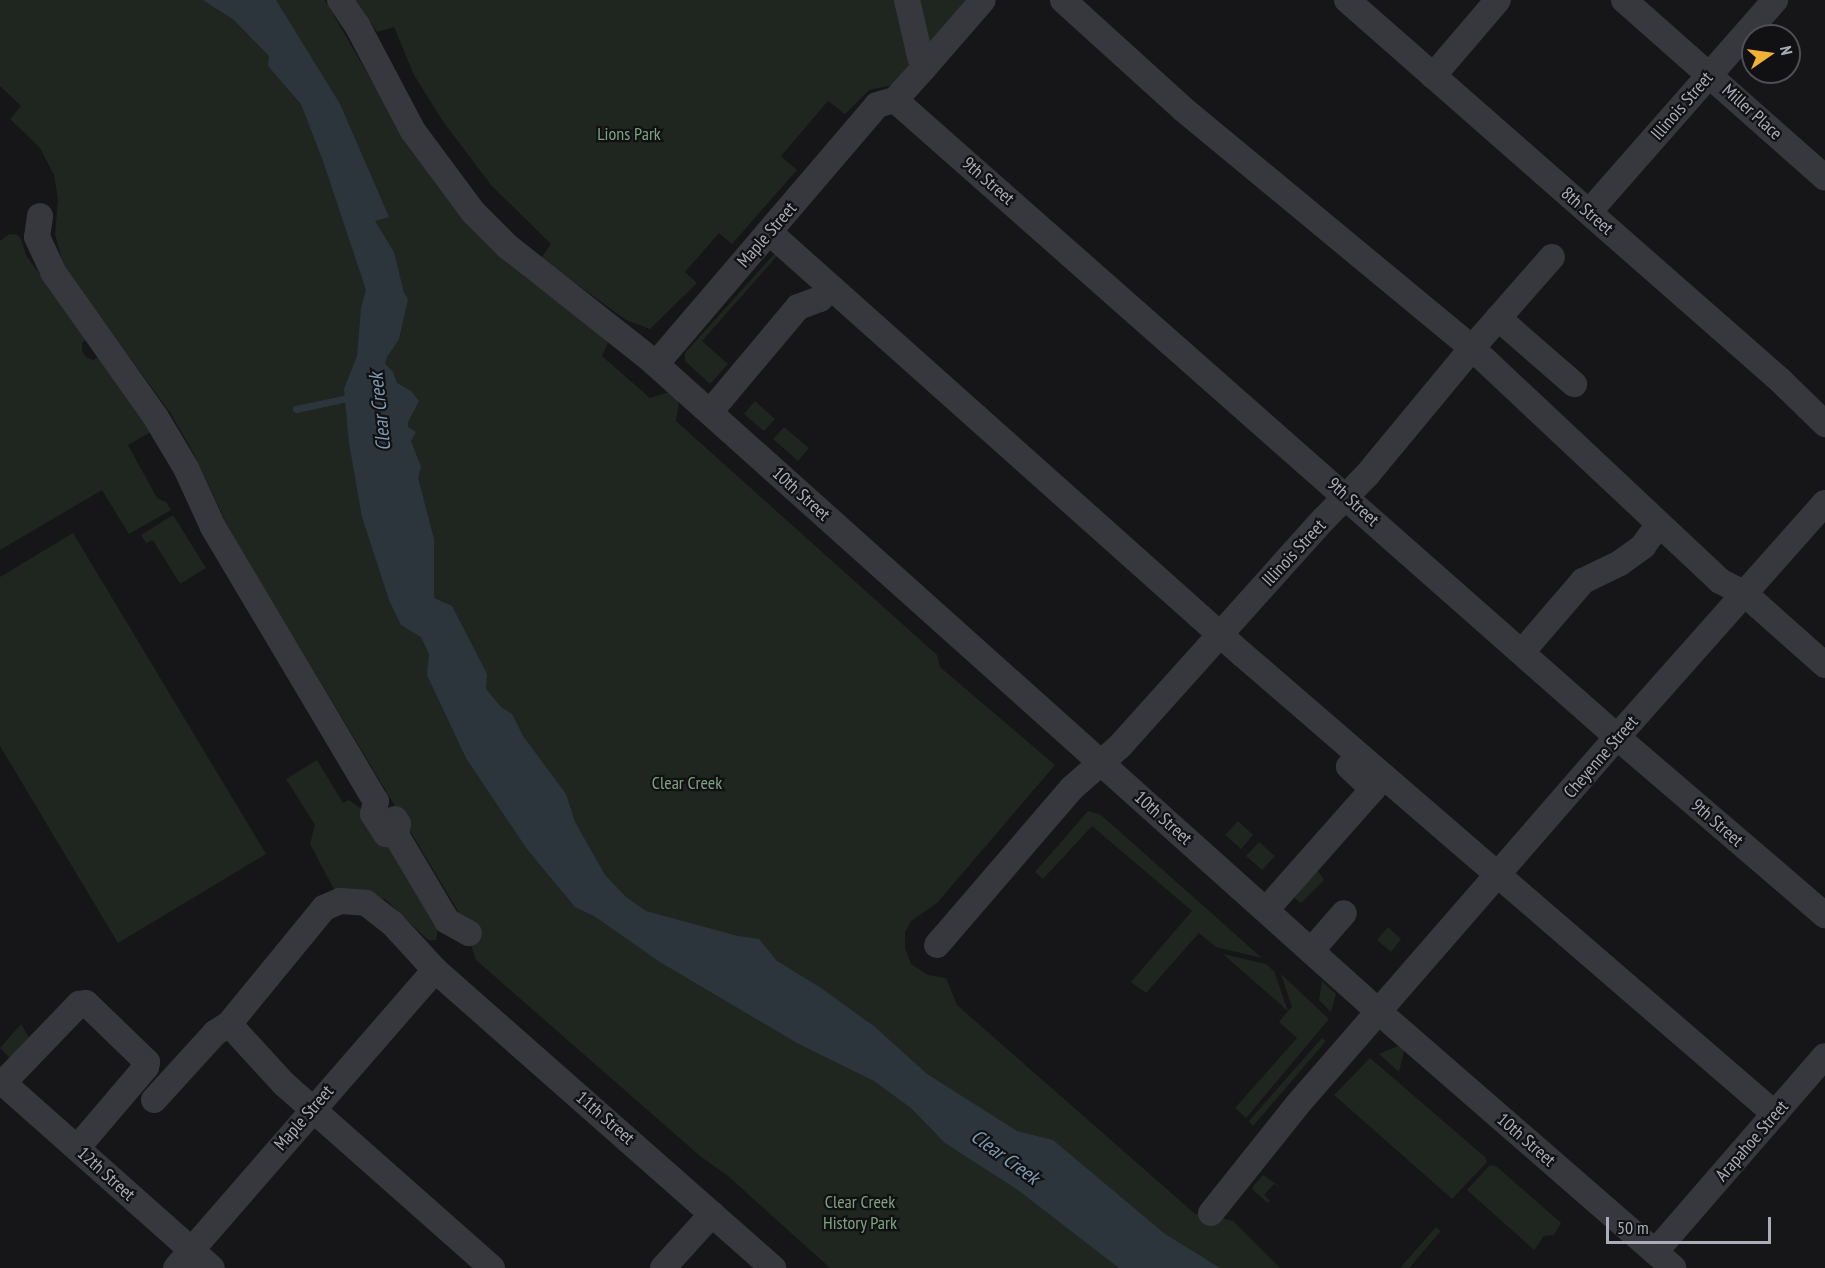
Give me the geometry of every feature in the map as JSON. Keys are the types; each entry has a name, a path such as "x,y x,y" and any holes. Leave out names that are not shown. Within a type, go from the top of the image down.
{"street":[{"name":"10th Street","path":"340,0 357,26 413,131 474,213 507,246 656,364 1379,1012 1664,1260"},
{"path":"907,0 923,69"},
{"name":"Maple Street","path":"656,364 769,232 886,103 923,69 983,0"},
{"path":"1063,0 1183,109 1472,348 1720,581 1744,594 1825,665"},
{"name":"8th Street","path":"1347,0 1781,381 1825,424"},
{"path":"1433,76 1498,0"},
{"name":"Miller Place","path":"1624,0 1825,178"},
{"name":"Illinois Street","path":"1589,212 1775,0"},
{"name":"9th Street","path":"886,103 1346,496 1617,737 1825,915"},
{"path":"40,216 37,237 53,272 155,416 186,468 213,527 373,797 373,814 382,830 386,834 396,835 447,921 469,933"},
{"path":"769,232 1498,877 1775,1114"},
{"name":"Illinois Street","path":"937,945 1072,788 1120,746 1367,475 1472,348 1552,257"},
{"path":"710,412 798,307 820,299 832,288"},
{"path":"1498,318 1574,384"},
{"name":"Cheyenne Street","path":"1210,1213 1298,1104 1498,877 1617,737 1825,503"},
{"path":"1522,652 1583,581 1620,563 1644,546 1659,524"},
{"path":"1266,910 1373,789 1334,753"},
{"name":"11th Street","path":"154,1100 215,1033 229,1024 324,908 340,902 366,903 392,922 435,970 773,1268"},
{"path":"1311,951 1344,913"},
{"name":"Maple Street","path":"183,1259 435,970"},
{"path":"2,1082 79,1004 86,1003 147,1062 146,1067 77,1148"},
{"path":"229,1024 284,1084 312,1110 492,1268"},
{"name":"Arapahoe Street","path":"1664,1260 1775,1114 1825,1056"},
{"name":"12th Street","path":"2,1082 77,1148 183,1259 212,1268"},
{"path":"663,1268 712,1214"}],"green space":[{"name":"Clear Creek","path":"0,0 325,0 404,137 471,224 524,276 605,339 608,343 602,356 650,398 669,392 679,400 676,421 937,655 940,667 1055,765 937,903 911,921 905,932 905,948 911,964 928,975 946,978 957,1005 1194,1213 1206,1218 1218,1217 1233,1221 1280,1268 830,1268 728,1176 700,1156 476,960 461,916 230,531 194,454 171,414 68,273 55,234 58,199 54,175 40,148 10,119 21,106 0,86"},
{"name":"Lions Park","path":"356,0 898,0 908,36 908,73 897,84 869,90 845,114 828,101 781,156 797,170 732,244 719,233 685,272 697,283 650,329 626,320 541,258 551,244 491,185 442,120 414,75 394,27 377,32"},
{"path":"917,0 975,0 928,44"},
{"path":"9,234 18,235 21,239 26,255 86,340 82,343 82,351 86,357 93,360 98,357 151,432 128,445 157,498 166,502 171,510 129,534 102,490 0,550 0,241"},
{"path":"776,252 778,255 702,341 728,364 710,384 685,361 685,353"},
{"path":"755,401 775,419 764,431 744,414"},
{"path":"784,427 809,448 798,461 773,439"},
{"path":"173,515 206,568 180,584 153,540 146,543 141,535"},
{"path":"73,533 266,854 118,943 0,746 0,577"},
{"path":"317,760 343,803 349,800 364,811 384,840 438,929 436,940 428,940 385,899 335,891 310,844 315,825 286,779"},
{"path":"1088,811 1101,815 1262,958 1216,947 1199,933 1146,993 1131,982 1192,911 1092,826 1043,879 1035,872"},
{"path":"1238,821 1253,835 1241,849 1225,835"},
{"path":"1259,842 1275,856 1262,870 1246,856"},
{"path":"1317,869 1324,880 1301,903 1294,898"},
{"path":"1388,927 1401,939 1391,952 1377,940"},
{"path":"1223,954 1266,964 1274,971 1288,1011"},
{"path":"1281,974 1329,1019 1246,1118 1235,1108 1297,1038 1279,1022 1292,1007"},
{"path":"1322,981 1336,994 1331,1012 1319,1000"},
{"path":"21,1024 31,1041 11,1059 0,1048"},
{"path":"1322,1038 1326,1041 1253,1126 1249,1121"},
{"path":"1398,1046 1404,1051 1399,1072 1379,1054"},
{"path":"1370,1058 1485,1157 1487,1162 1452,1199 1334,1095"},
{"path":"1490,1165 1496,1166 1561,1223 1554,1235 1544,1236 1534,1250 1467,1190"},
{"path":"1263,1175 1282,1188 1274,1184 1264,1195 1270,1201 1268,1203 1253,1190 1253,1186"},
{"path":"1436,1227 1441,1231 1409,1268 1400,1268"}],"water":[{"name":"Clear Creek","path":"203,0 276,0 340,104 389,217 375,221 394,252 404,293 408,299 399,339 385,364 393,372 397,383 411,391 419,401 408,422 408,427 416,432 411,441 421,467 418,478 434,539 434,598 452,606 487,674 486,689 501,707 512,714 523,736 566,794 575,822 605,875 626,897 646,911 738,936 759,939 777,961 821,988 875,1027 927,1074 1017,1131 1053,1140 1165,1234 1220,1268 1119,1268 1018,1190 945,1143 911,1108 874,1081 797,1043 660,962 594,916 575,907 527,849 466,758 427,675 429,654 421,637 401,625 389,600 362,517 349,443 344,389 357,356 361,308 366,290 323,161 301,104 268,66 269,56 234,20"}],"waterway":[{"path":"296,409 352,397"}],"park label":[{"name":"Clear Creek History Park","path":"860,1213"}]}
